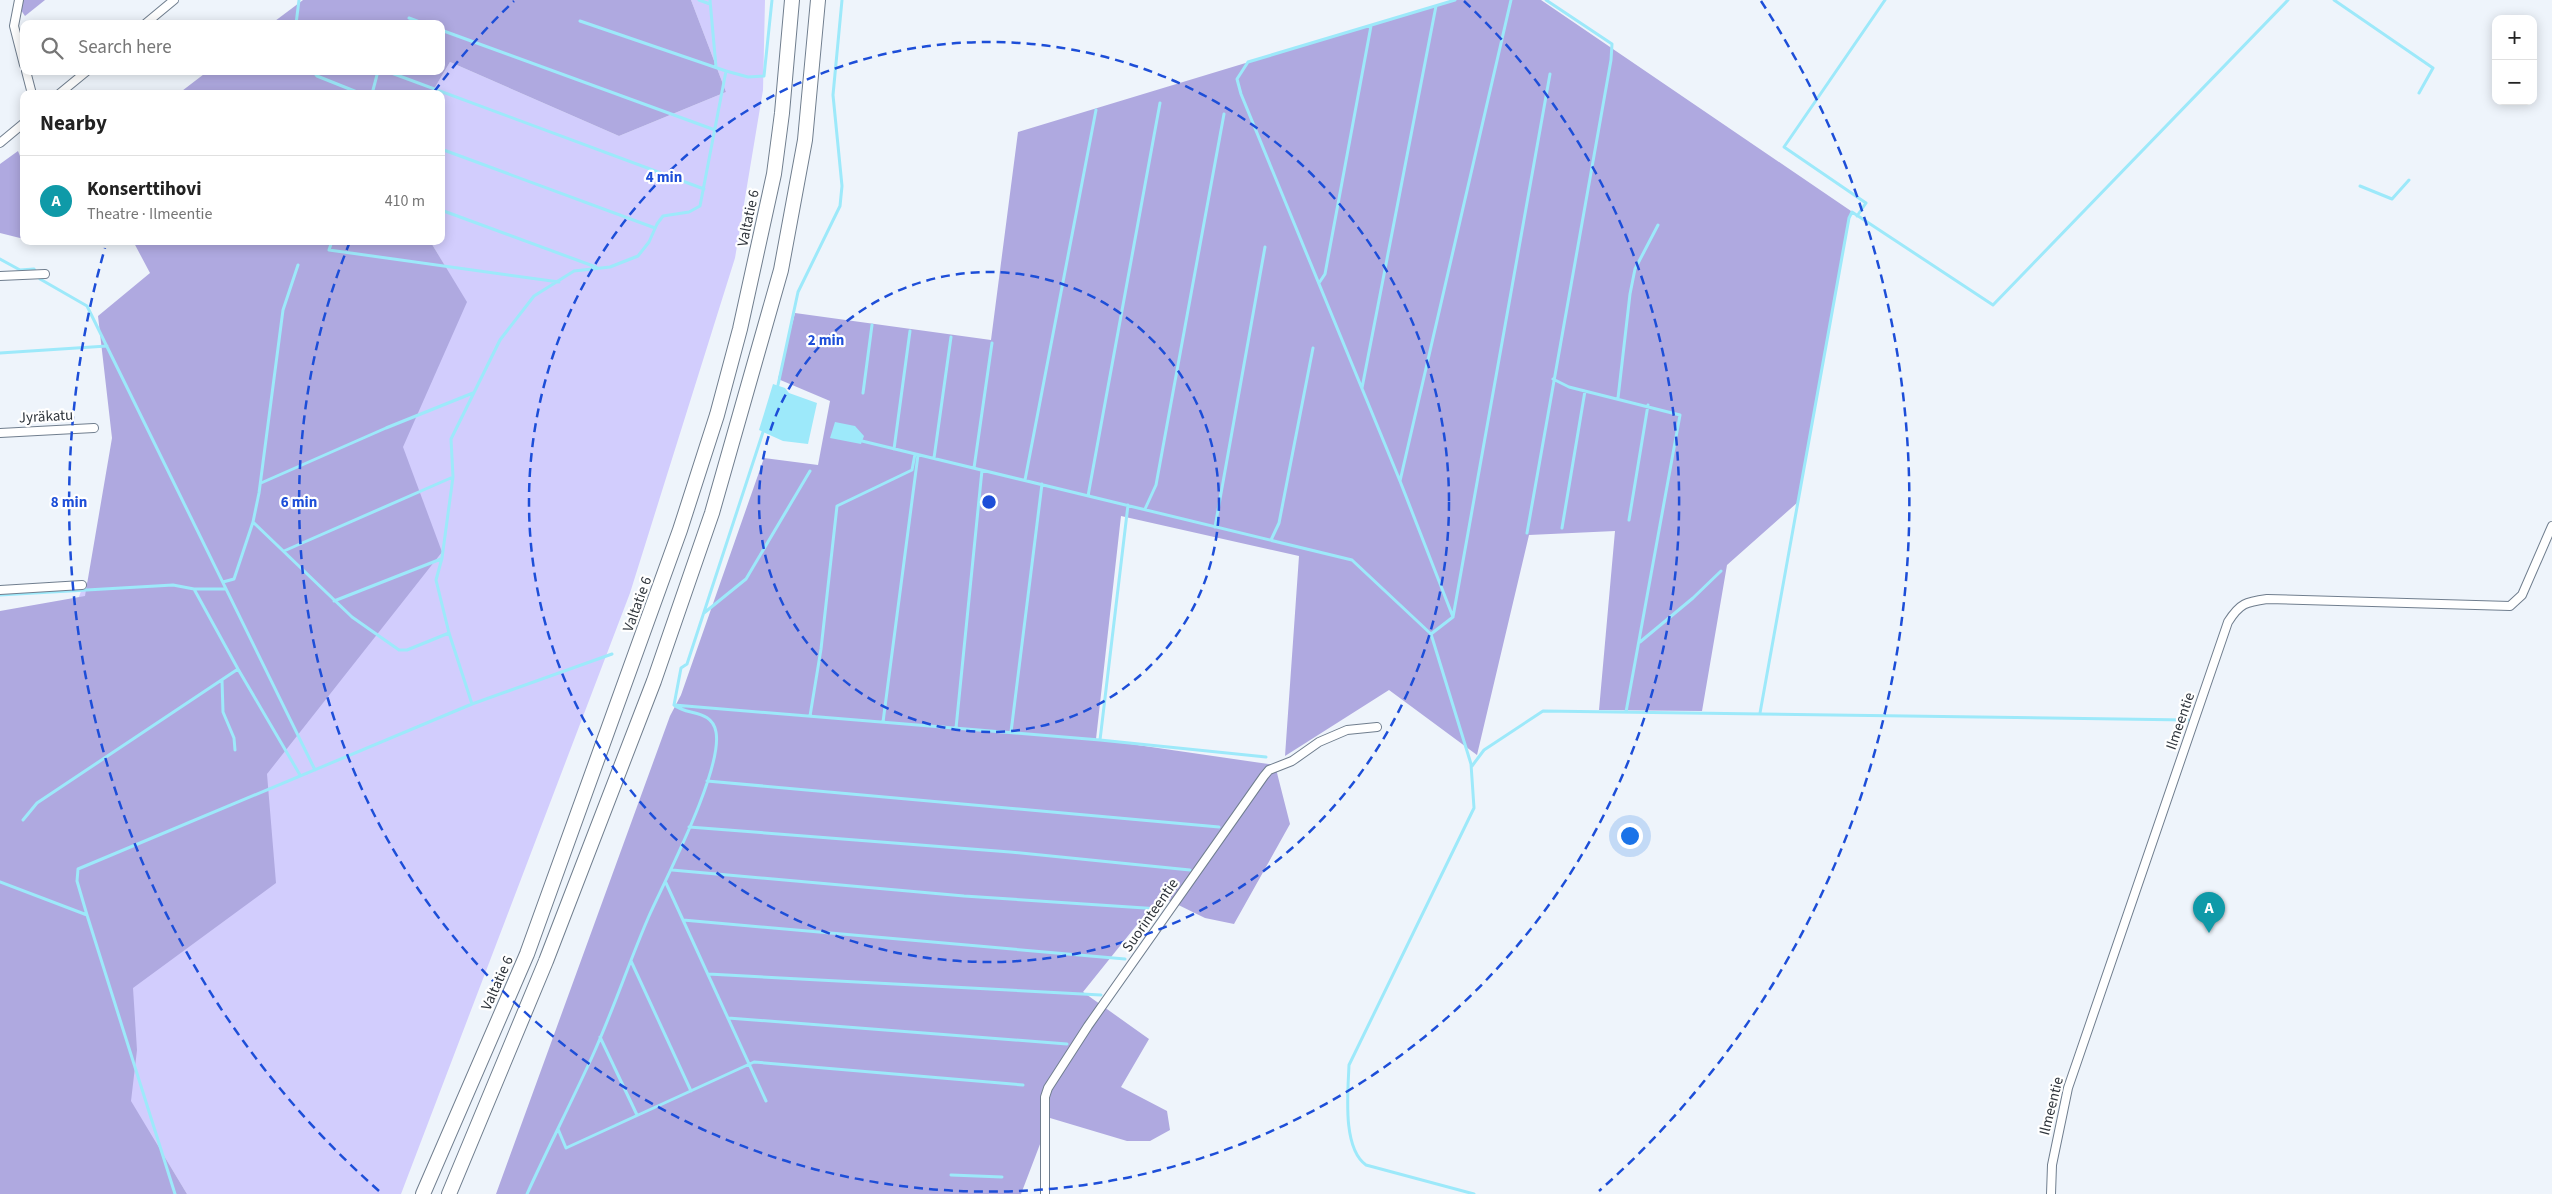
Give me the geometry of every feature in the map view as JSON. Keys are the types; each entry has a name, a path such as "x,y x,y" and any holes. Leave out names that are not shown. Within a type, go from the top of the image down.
{"highway":[{"name":"Valtatie 6","path":"423,1194 527,954 680,530 717,415 740,329 774,174 782,113 792,0"},
{"path":"449,1194 546,961 657,672 712,513 782,270 805,140 818,0"}],"street":[{"path":"19,0 14,26 20,49"},
{"path":"150,20 174,0"},
{"path":"27,75 31,90"},
{"path":"64,90 82,75"},
{"path":"0,143 20,126"},
{"path":"0,276 45,274"},
{"name":"Jyräkatu","path":"0,433 94,428"},
{"name":"Ilmeentie","path":"2051,1194 2052,1165 2068,1088 2228,622 2237,607 2250,602 2268,600 2510,606 2522,595 2552,526"},
{"path":"0,590 82,585"},
{"name":"Suorinteentie","path":"1045,1194 1045,1097 1048,1088 1088,1026 1264,776 1269,770 1292,762 1319,742 1347,730 1377,727"}],"shaded area":[{"path":"14,0 45,0 25,16"},
{"path":"303,0 691,0 726,92 619,136 450,62 445,70 445,20 276,20"},
{"path":"691,0 765,0 763,90 735,258 630,593 401,1194 187,1194 164,1156 0,1194 77,602 83,586 445,266 432,245 445,245 445,90 433,90 442,75 445,75 445,70 450,62 619,136 726,92"},
{"path":"1453,0 1541,0 1851,211 1798,502 1727,565 1702,711 1599,710 1615,531 1529,535 1477,755 1389,690 1285,756 1299,556 1121,516 1096,739 1275,765 1290,824 1234,924 1205,918 1160,896 1083,992 1149,1039 1121,1087 1167,1111 1170,1130 1150,1141 1127,1141 1050,1118 1021,1194 496,1194 670,716 681,695 764,458 818,465 830,401 778,379 795,313 991,340 1018,132"},
{"path":"203,75 442,75 433,90 183,90"},
{"path":"18,151 20,156 20,238 0,233 0,164"},
{"path":"135,245 432,245 467,302 403,447 442,552 267,774 276,883 133,988 137,1050 131,1101 187,1194 0,1194 0,611 85,596 112,438 98,316 150,273"}],"water":[{"path":"773,384 785,388 789,393 817,403 808,444 783,441 759,430"},
{"path":"835,422 855,426 864,436 861,444 830,438"}],"waterway":[{"path":"296,20 299,0"},
{"path":"699,0 710,4"},
{"path":"710,0 716,67"},
{"path":"580,21 726,71 748,77 764,76 772,0"},
{"path":"778,385 798,292 840,206 842,186 833,95 842,0"},
{"path":"1453,617 1400,481 1241,94 1237,79 1248,62 1455,0"},
{"path":"1400,481 1511,0"},
{"path":"1527,533 1611,60 1612,44 1546,0"},
{"path":"1857,216 1866,203 1784,147 1885,0"},
{"path":"1760,713 1849,218 1852,212 1993,305 2288,0"},
{"path":"2334,0 2433,68 2419,93"},
{"path":"1362,388 1436,6"},
{"path":"409,18 414,20"},
{"path":"1319,283 1325,274 1371,26"},
{"path":"445,31 715,130"},
{"path":"472,704 449,633 436,580 442,558 453,477 451,439 500,340 534,296 574,271 610,267 638,256 649,242 663,216 689,212 700,206 726,71"},
{"path":"1431,634 1453,617 1550,74"},
{"path":"316,75 352,90"},
{"path":"373,90 377,75"},
{"path":"397,75 437,90"},
{"path":"445,93 704,189"},
{"path":"1088,496 1160,103"},
{"path":"1025,480 1096,110"},
{"path":"1145,509 1156,485 1224,114"},
{"path":"445,150 655,228"},
{"path":"2360,186 2392,199 2409,180"},
{"path":"445,211 596,267"},
{"path":"1618,398 1630,294 1635,269 1658,225"},
{"path":"331,245 329,250 559,282"},
{"path":"1215,527 1265,247"},
{"path":"0,259 20,270 34,269 40,279 87,306 315,770"},
{"path":"223,582 234,579 253,522 259,493 283,310 298,265"},
{"path":"863,393 872,325"},
{"path":"894,449 910,331"},
{"path":"934,458 951,337"},
{"path":"974,468 992,343"},
{"path":"0,353 107,346"},
{"path":"1271,540 1279,523 1313,348"},
{"path":"1553,379 1569,387 1680,415 1626,712"},
{"path":"1562,528 1585,391"},
{"path":"261,483 386,428 473,393"},
{"path":"1629,520 1648,405"},
{"path":"674,705 681,668 687,664 763,432"},
{"path":"862,441 1352,560 1431,634 1471,764 1474,808 1349,1065 1348,1119 1353,1146 1358,1157 1366,1165 1474,1194"},
{"path":"810,716 821,649 837,506 912,470 915,454"},
{"path":"883,722 918,455"},
{"path":"956,728 982,470"},
{"path":"704,613 746,579 810,471"},
{"path":"284,551 453,477"},
{"path":"1011,732 1042,484"},
{"path":"1100,740 1128,505"},
{"path":"253,522 352,617 399,650 407,650 449,633"},
{"path":"334,601 441,559"},
{"path":"1640,642 1693,598 1721,571"},
{"path":"0,595 173,585 194,589 226,589"},
{"path":"194,589 300,775"},
{"path":"175,1194 87,915 77,881 78,869 472,704 612,654"},
{"path":"23,820 37,803 238,669"},
{"path":"222,680 223,712 234,738 235,750"},
{"path":"674,705 1100,740 1266,757"},
{"path":"527,1194 600,1040 649,916 680,851 711,771 716,749 714,725 704,716 674,705"},
{"path":"1472,766 1484,750 1543,711 2188,720"},
{"path":"707,781 1219,827"},
{"path":"689,827 1010,852 1190,870"},
{"path":"672,870 964,896 1160,909"},
{"path":"0,882 87,915"},
{"path":"666,883 766,1101"},
{"path":"683,920 1125,959"},
{"path":"631,961 691,1091"},
{"path":"708,974 1101,995"},
{"path":"728,1018 1067,1044"},
{"path":"600,1037 637,1115"},
{"path":"558,1129 566,1148 754,1062 1023,1085"},
{"path":"951,1175 1002,1177"}],"place":[{"name":"Konserttihovi","path":"2209,933"}]}
